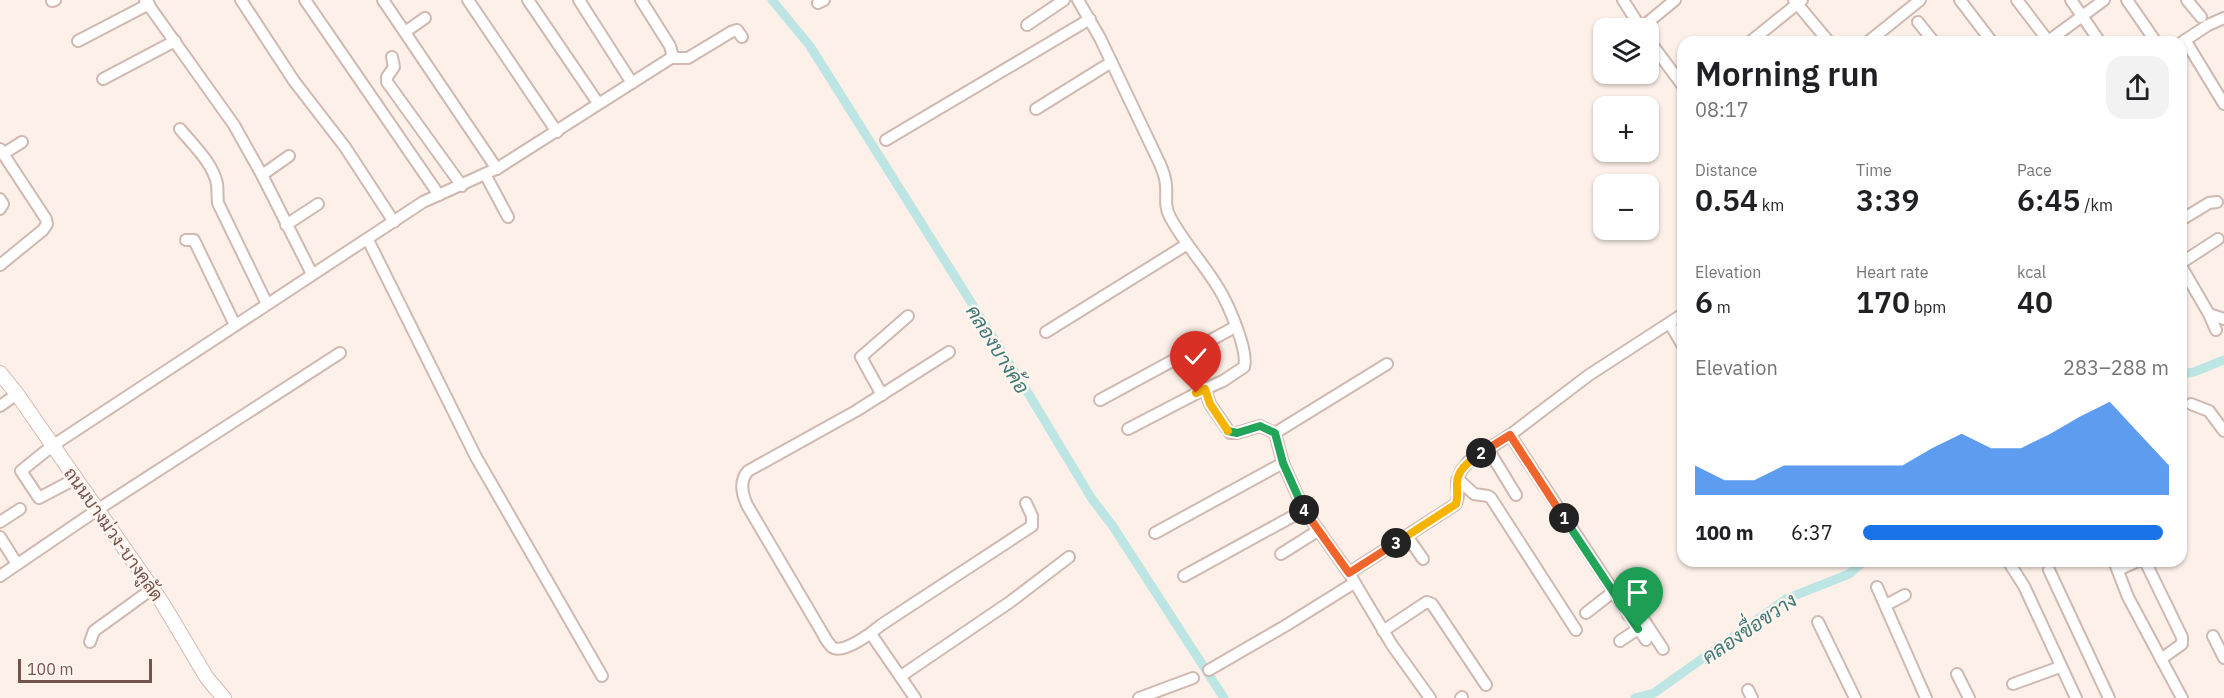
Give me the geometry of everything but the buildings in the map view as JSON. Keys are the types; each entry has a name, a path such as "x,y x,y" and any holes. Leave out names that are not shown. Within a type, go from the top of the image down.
{"street":[{"path":"241,0 294,81 345,147 394,222"},
{"path":"305,0 439,195"},
{"path":"383,0 497,169"},
{"path":"468,0 556,132"},
{"path":"528,0 598,103"},
{"path":"579,0 632,83"},
{"path":"641,0 670,46 671,58"},
{"path":"1026,25 1064,0"},
{"path":"1078,0 1090,19 1165,175 1167,187 1165,208 1186,245 1219,290 1245,352 1244,367 1223,381 1128,429"},
{"path":"1623,0 1635,18"},
{"path":"1653,18 1675,0"},
{"path":"1875,36 1920,0"},
{"path":"1960,0 1987,36"},
{"path":"2017,0 2044,36"},
{"path":"2071,0 2096,36"},
{"path":"2056,36 2104,0"},
{"path":"2127,0 2153,36"},
{"path":"2187,0 2201,17"},
{"path":"1757,36 1798,1 1824,36"},
{"path":"78,41 147,2 234,125 312,274"},
{"path":"405,32 425,18"},
{"path":"2187,39 2208,25 2224,18"},
{"path":"886,140 1090,19"},
{"path":"1917,22 1929,36"},
{"path":"75,479 43,498 37,496 21,471 52,446 423,202 497,169 671,58 688,58 730,32 737,30 742,37"},
{"path":"104,79 175,42"},
{"path":"2187,48 2224,104"},
{"path":"1659,54 1677,79"},
{"path":"392,57 394,67 387,77 387,82 462,186"},
{"path":"1036,109 1110,63"},
{"path":"180,129 213,172 218,187 218,203 267,304"},
{"path":"0,265 43,230 47,224 46,219 2,152 22,142"},
{"path":"262,175 289,156"},
{"path":"485,174 508,218"},
{"path":"0,199 3,204 0,209"},
{"path":"2187,216 2209,203 2217,202"},
{"path":"286,225 318,204"},
{"path":"2187,260 2218,239"},
{"path":"186,240 194,240 235,325"},
{"path":"368,240 476,457 602,676"},
{"path":"1046,332 1186,245"},
{"path":"2187,274 2210,314 2216,330"},
{"path":"2210,314 2224,319"},
{"path":"882,395 861,357 908,316"},
{"path":"1349,573 1456,504 1458,479 1468,462 1510,435 1589,375 1677,319"},
{"path":"1670,324 1677,336"},
{"path":"1100,400 1235,327"},
{"path":"949,352 882,395 748,471 742,480 744,496 750,511 822,634 832,647 847,647 871,634 899,613 1032,526 1032,516 1026,504"},
{"path":"0,576 97,510 340,353"},
{"path":"1275,433 1387,364"},
{"name":"ถนนบางม่วง-บางคูลัด","path":"0,373 17,394 152,589 207,678 224,698"},
{"path":"1205,389 1210,404 1230,432 1237,433 1260,426 1275,433"},
{"path":"0,405 17,394"},
{"path":"2192,404 2209,411 2224,431"},
{"path":"1275,433 1283,463 1304,510 1349,573 1383,631 1430,698"},
{"path":"1510,435 1646,640"},
{"path":"1488,449 1516,495"},
{"path":"1155,533 1283,463"},
{"path":"1458,479 1474,494 1491,498 1576,630"},
{"path":"0,522 20,509"},
{"path":"1184,576 1304,510"},
{"path":"1281,554 1319,530"},
{"path":"1407,536 1423,559"},
{"path":"0,537 17,564"},
{"path":"901,676 1010,602 1069,557"},
{"path":"2012,567 2024,586 2076,698"},
{"path":"2116,567 2128,597 2182,698"},
{"path":"2148,567 2182,637 2182,644 2161,659"},
{"path":"2049,570 2109,698"},
{"path":"1209,670 1354,583"},
{"path":"1877,587 1926,698"},
{"path":"90,642 94,631 152,589"},
{"path":"1586,613 1613,592"},
{"path":"1886,605 1905,595"},
{"path":"1383,631 1427,602 1432,604 1486,685"},
{"path":"1628,615 1640,614 1663,649"},
{"path":"1818,622 1855,698"},
{"path":"1620,641 1638,629"},
{"path":"871,634 915,698"},
{"path":"2213,636 2224,658"},
{"path":"2013,684 2060,667"},
{"path":"1957,674 1969,698"},
{"path":"1139,698 1193,678"}],"waterway":[{"name":"คลองบางค้อ","path":"772,0 810,46 1092,499 1112,525 1224,698"},
{"name":"คลองขื่อขวาง","path":"2187,373 2224,360"},
{"name":"คลองขื่อขวาง","path":"1635,698 1654,693 1786,599 1849,574 1857,567"}],"route":[{"path":"1196,393 1205,389 1210,404 1230,432 1237,433 1260,426 1275,433 1287,474 1304,510 1349,573 1456,504 1457,482 1468,462 1510,435 1638,629"}]}
